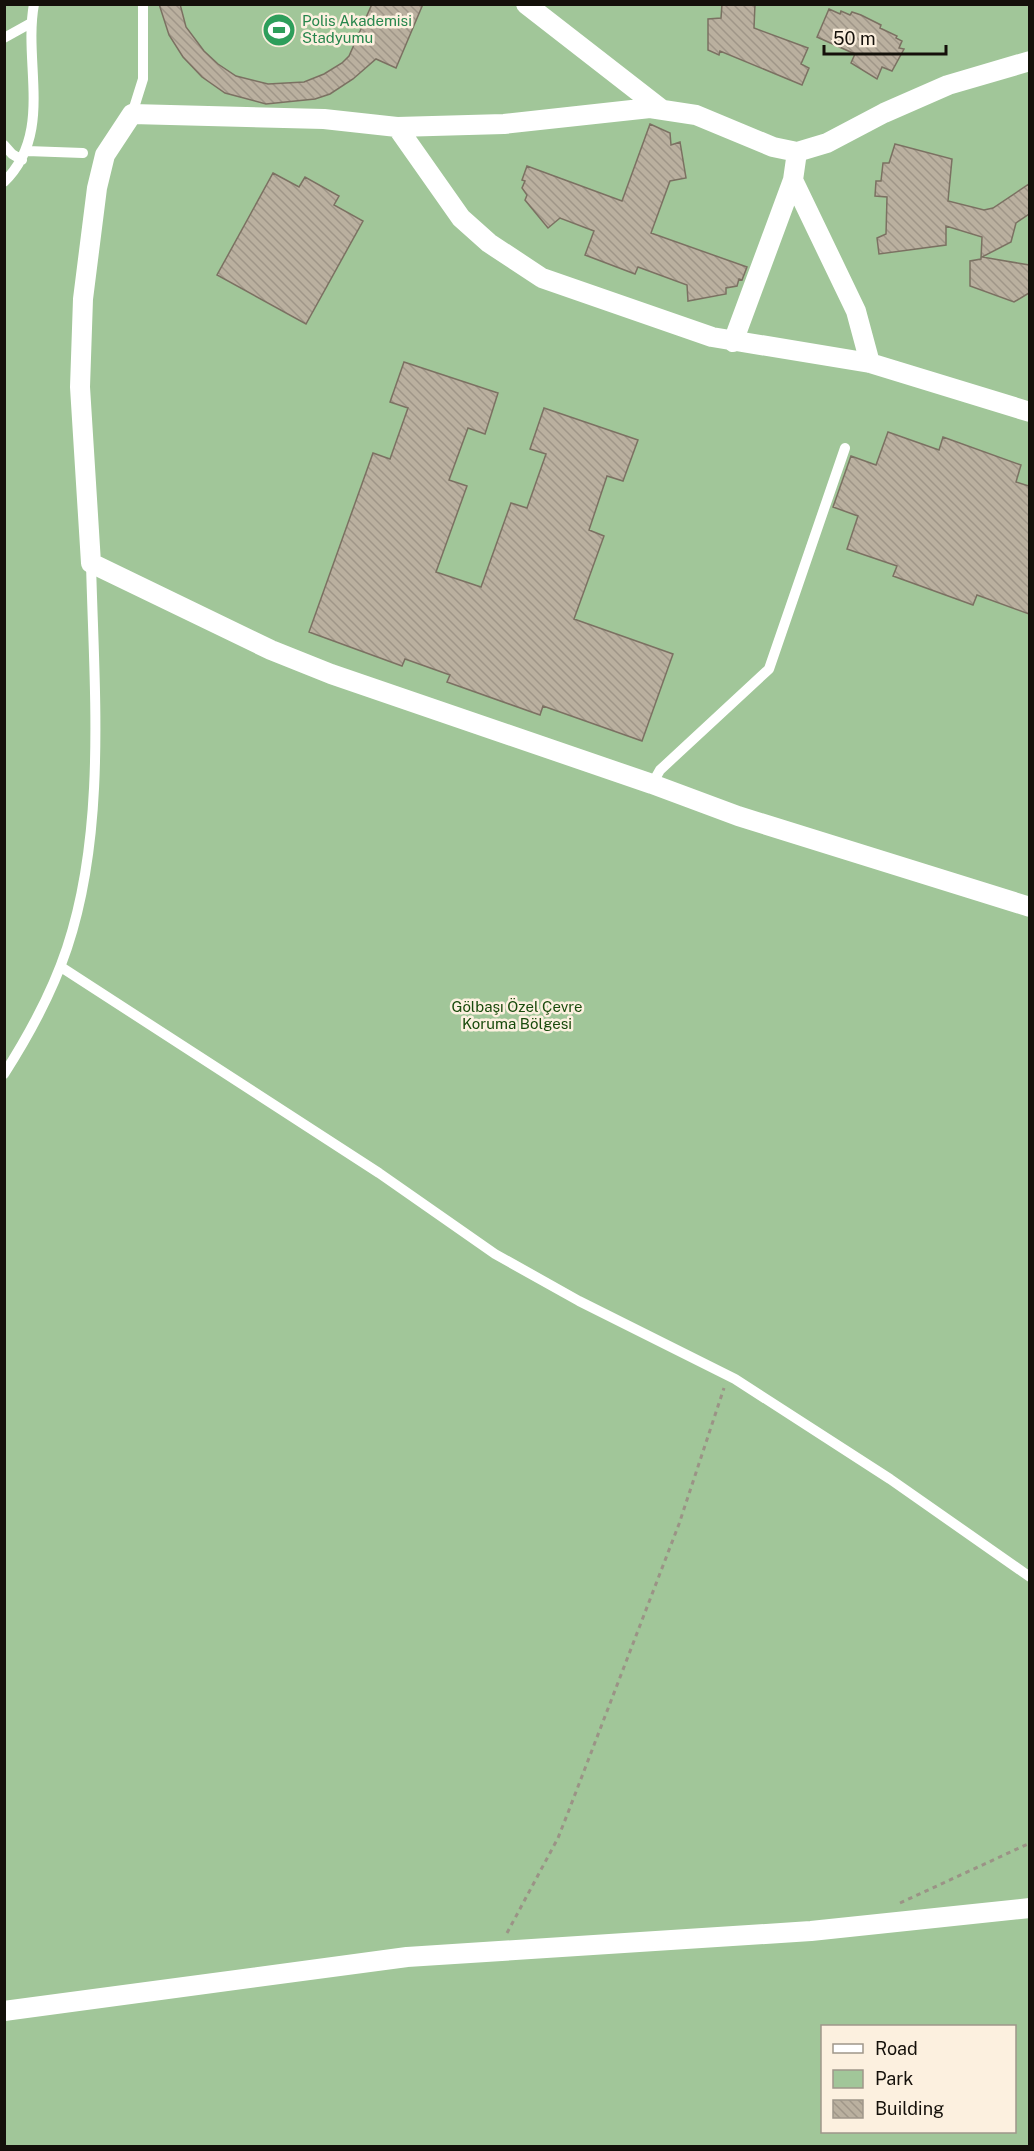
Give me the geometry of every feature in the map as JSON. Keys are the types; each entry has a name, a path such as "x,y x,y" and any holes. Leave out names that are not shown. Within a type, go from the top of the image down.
{"street":[{"path":"526,4 661,109"},
{"path":"1029,61 948,85 894,108 827,143 797,152 773,147 696,115 661,109 631,110 504,124 397,127 324,118 132,114 105,155 97,188 83,299 80,387 91,563 271,650 331,674 805,839 1029,907"},
{"path":"397,127 460,218 515,262 542,278 733,342 870,363 1029,412"},
{"path":"733,342 793,180 797,152"},
{"path":"793,180 856,311 870,363"},
{"path":"4,2011 155,1993 336,1965 498,1950 811,1931 1029,1908"}],"lane":[{"path":"4,182 25,156 35,81 30,23 34,4"},
{"path":"132,114 143,78 143,4"},
{"path":"4,38 30,23"},
{"path":"4,145 12,154 25,156 83,153"},
{"path":"652,784 660,770 769,669 845,448"},
{"path":"4,1074 39,1015 61,967 75,919 82,883 95,746 91,563"},
{"path":"61,967 379,1173 495,1254 579,1301 728,1375 890,1479 1029,1577"}],"path":[{"path":"498,1950 558,1838 683,1514 728,1375"},
{"path":"895,1905 1029,1843"}],"green space":[{"name":"Gölbaşı Özel Çevre Koruma Bölgesi","path":"5,5 1029,5 1029,2146 5,2146"}],"building":[{"path":"159,4 180,4 186,27 204,51 218,64 236,76 268,84 304,82 342,63 349,56 372,4 423,4 396,68 376,59 353,79 330,94 315,99 266,104 225,93 202,77 183,57 169,35"},
{"path":"722,4 755,4 754,28 808,48 801,64 809,68 802,85 720,51 719,55 708,50 708,19 721,18"},
{"path":"829,9 840,14 841,11 850,15 852,12 861,15 897,36 896,38 902,41 899,48 904,49 892,71 882,67 877,79 851,63 855,54 817,37"},
{"path":"650,124 670,133 671,145 680,142 686,178 670,181 651,233 747,267 742,280 739,279 737,286 726,288 726,294 688,301 687,285 638,267 635,274 585,255 594,231 560,218 548,228 525,200 527,195 522,188 525,181 522,180 527,166 622,201"},
{"path":"895,144 952,159 948,201 984,210 993,208 1029,184 1029,214 1016,223 1011,242 982,257 1029,265 1029,293 1014,302 970,286 970,261 981,259 982,237 946,226 946,245 879,254 877,238 886,234 887,197 875,196 876,181 881,181 883,163 889,163"},
{"path":"273,173 299,187 305,177 339,196 334,205 363,221 306,324 217,275"},
{"path":"404,362 498,393 485,434 468,428 449,480 467,486 436,572 481,587 511,503 527,508 546,454 530,449 544,408 638,440 623,481 607,476 589,530 604,536 574,619 673,654 642,741 543,706 540,715 447,682 450,675 405,659 402,666 309,632 373,453 390,459 408,408 390,402"},
{"path":"888,432 939,450 943,437 1021,465 1016,482 1029,486 1029,614 977,595 973,605 893,576 897,566 847,549 858,516 833,507 851,456 876,465"}],"place":[{"name":"Polis Akademisi Stadyumu","path":"279,30"}]}
